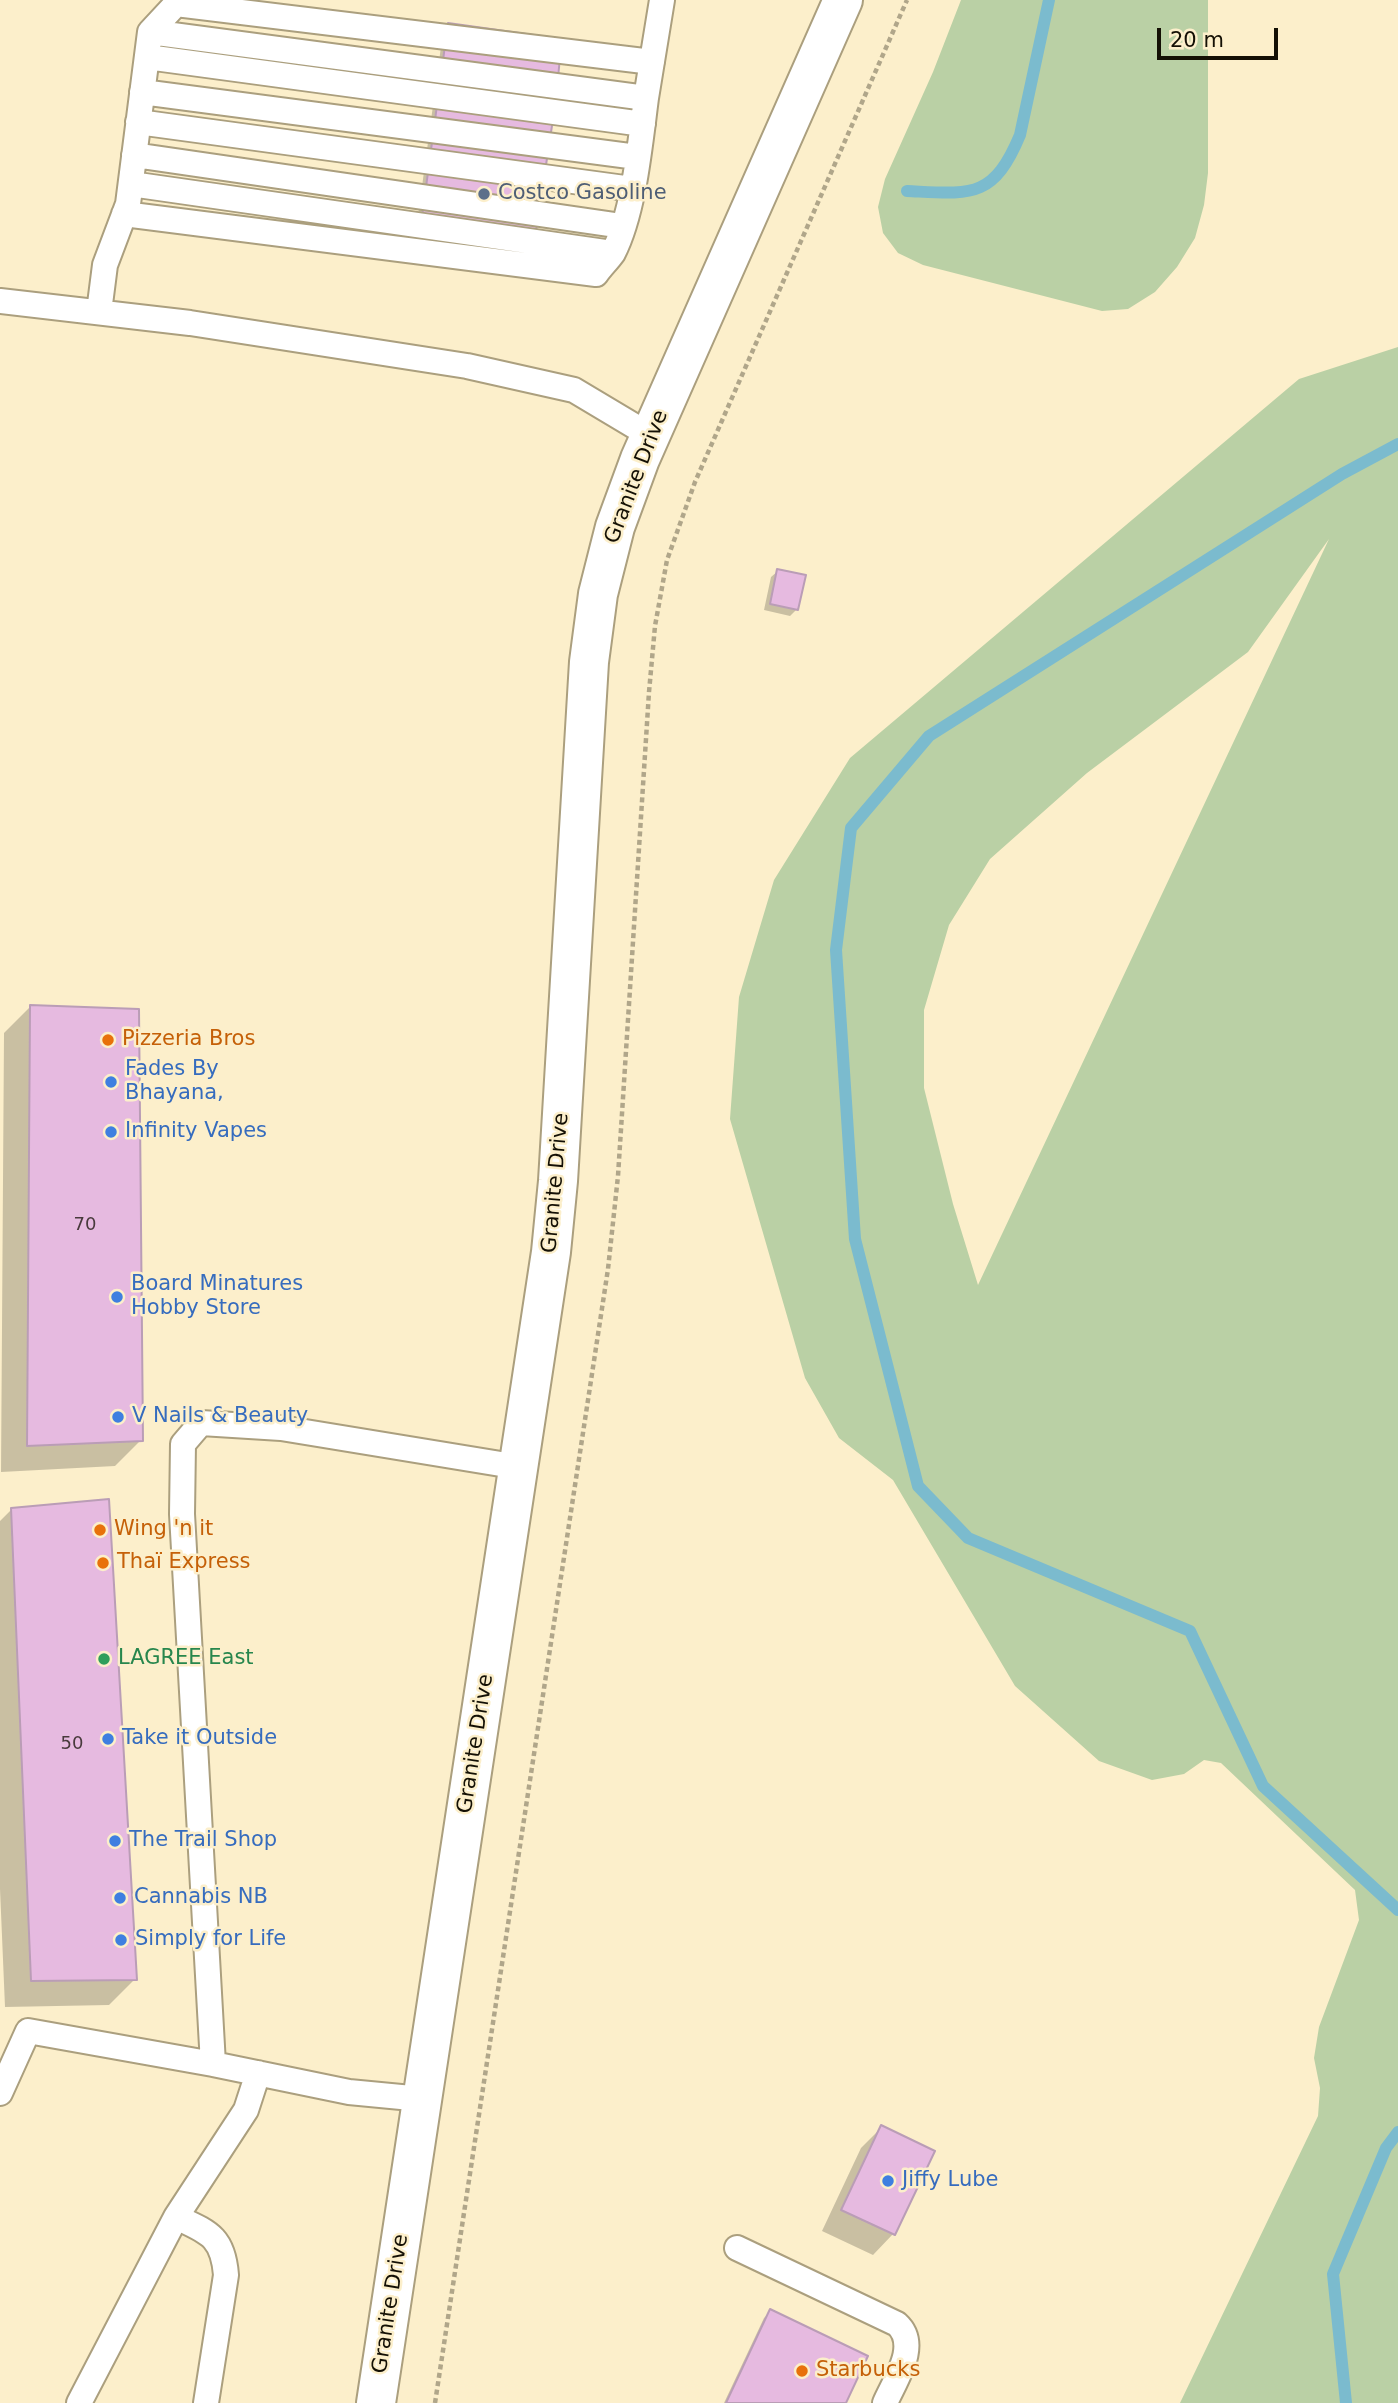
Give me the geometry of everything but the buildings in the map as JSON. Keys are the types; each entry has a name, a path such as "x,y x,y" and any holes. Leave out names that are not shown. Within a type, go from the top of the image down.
{"street":[{"name":"Granite Drive","path":"376,2403 551,1252 558,1181 589,662 598,594 615,527 651,436 843,0"}],"lane":[{"path":"124,214 596,274 612,253 632,189 662,0"},
{"path":"99,312 105,265 124,214 131,184 150,32 176,4 652,62"},
{"path":"150,32 646,98"},
{"path":"147,57 643,124"},
{"path":"142,92 637,158"},
{"path":"138,122 632,189"},
{"path":"134,155 622,226"},
{"path":"131,184 612,253"},
{"path":"0,301 190,323 467,366 574,390 651,436"},
{"path":"214,2064 182,1514 183,1444 201,1423 281,1428 519,1467"},
{"path":"0,2094 28,2031 214,2064 349,2092 422,2099"},
{"path":"79,2403 176,2217 246,2110 258,2073"},
{"path":"176,2217 214,2238 224,2254 226,2275 206,2403"},
{"path":"737,2248 903,2329 907,2337 906,2353 885,2403"}],"path":[{"path":"435,2403 608,1269 618,1176 649,692 655,626 667,560 695,482 907,0"}],"green space":[{"path":"961,0 1208,0 1208,173 1204,205 1195,238 1177,267 1155,292 1128,309 1102,311 923,265 898,253 883,233 878,207 885,179 933,72"},
{"path":"1398,347 1398,2403 1180,2403 1318,2116 1320,2088 1314,2058 1319,2027 1359,1920 1355,1890 1221,1763 1204,1760 1184,1774 1152,1780 1099,1761 1015,1686 893,1480 839,1438 805,1378 730,1119 739,997 774,880 850,758 1299,379","holes":["1329,539 978,1285 953,1204 924,1088 924,1010 949,925 990,859 1087,773 1248,652"]}],"waterway":[{"path":"907,191 963,192 989,182 1000,172 1020,135 1049,0"},
{"path":"1398,444 1342,474 929,736 851,828 836,950 855,1239 918,1486 968,1538 1190,1631 1263,1786 1398,1910"},
{"path":"1346,2403 1333,2274 1386,2148 1398,2132"}],"place":[{"name":"Costco Gasoline","path":"484,194"},
{"name":"Pizzeria Bros","path":"108,1040"},
{"name":"Fades By Bhayana,","path":"111,1082"},
{"name":"Infinity Vapes","path":"111,1132"},
{"name":"Board Minatures Hobby Store","path":"117,1297"},
{"name":"V Nails & Beauty","path":"118,1417"},
{"name":"Wing 'n it","path":"100,1530"},
{"name":"Thaï Express","path":"103,1563"},
{"name":"LAGREE East","path":"104,1659"},
{"name":"Take it Outside","path":"108,1739"},
{"name":"The Trail Shop","path":"115,1841"},
{"name":"Cannabis NB","path":"120,1898"},
{"name":"Simply for Life","path":"121,1940"},
{"name":"Jiffy Lube","path":"888,2181"},
{"name":"Starbucks","path":"802,2371"}]}
